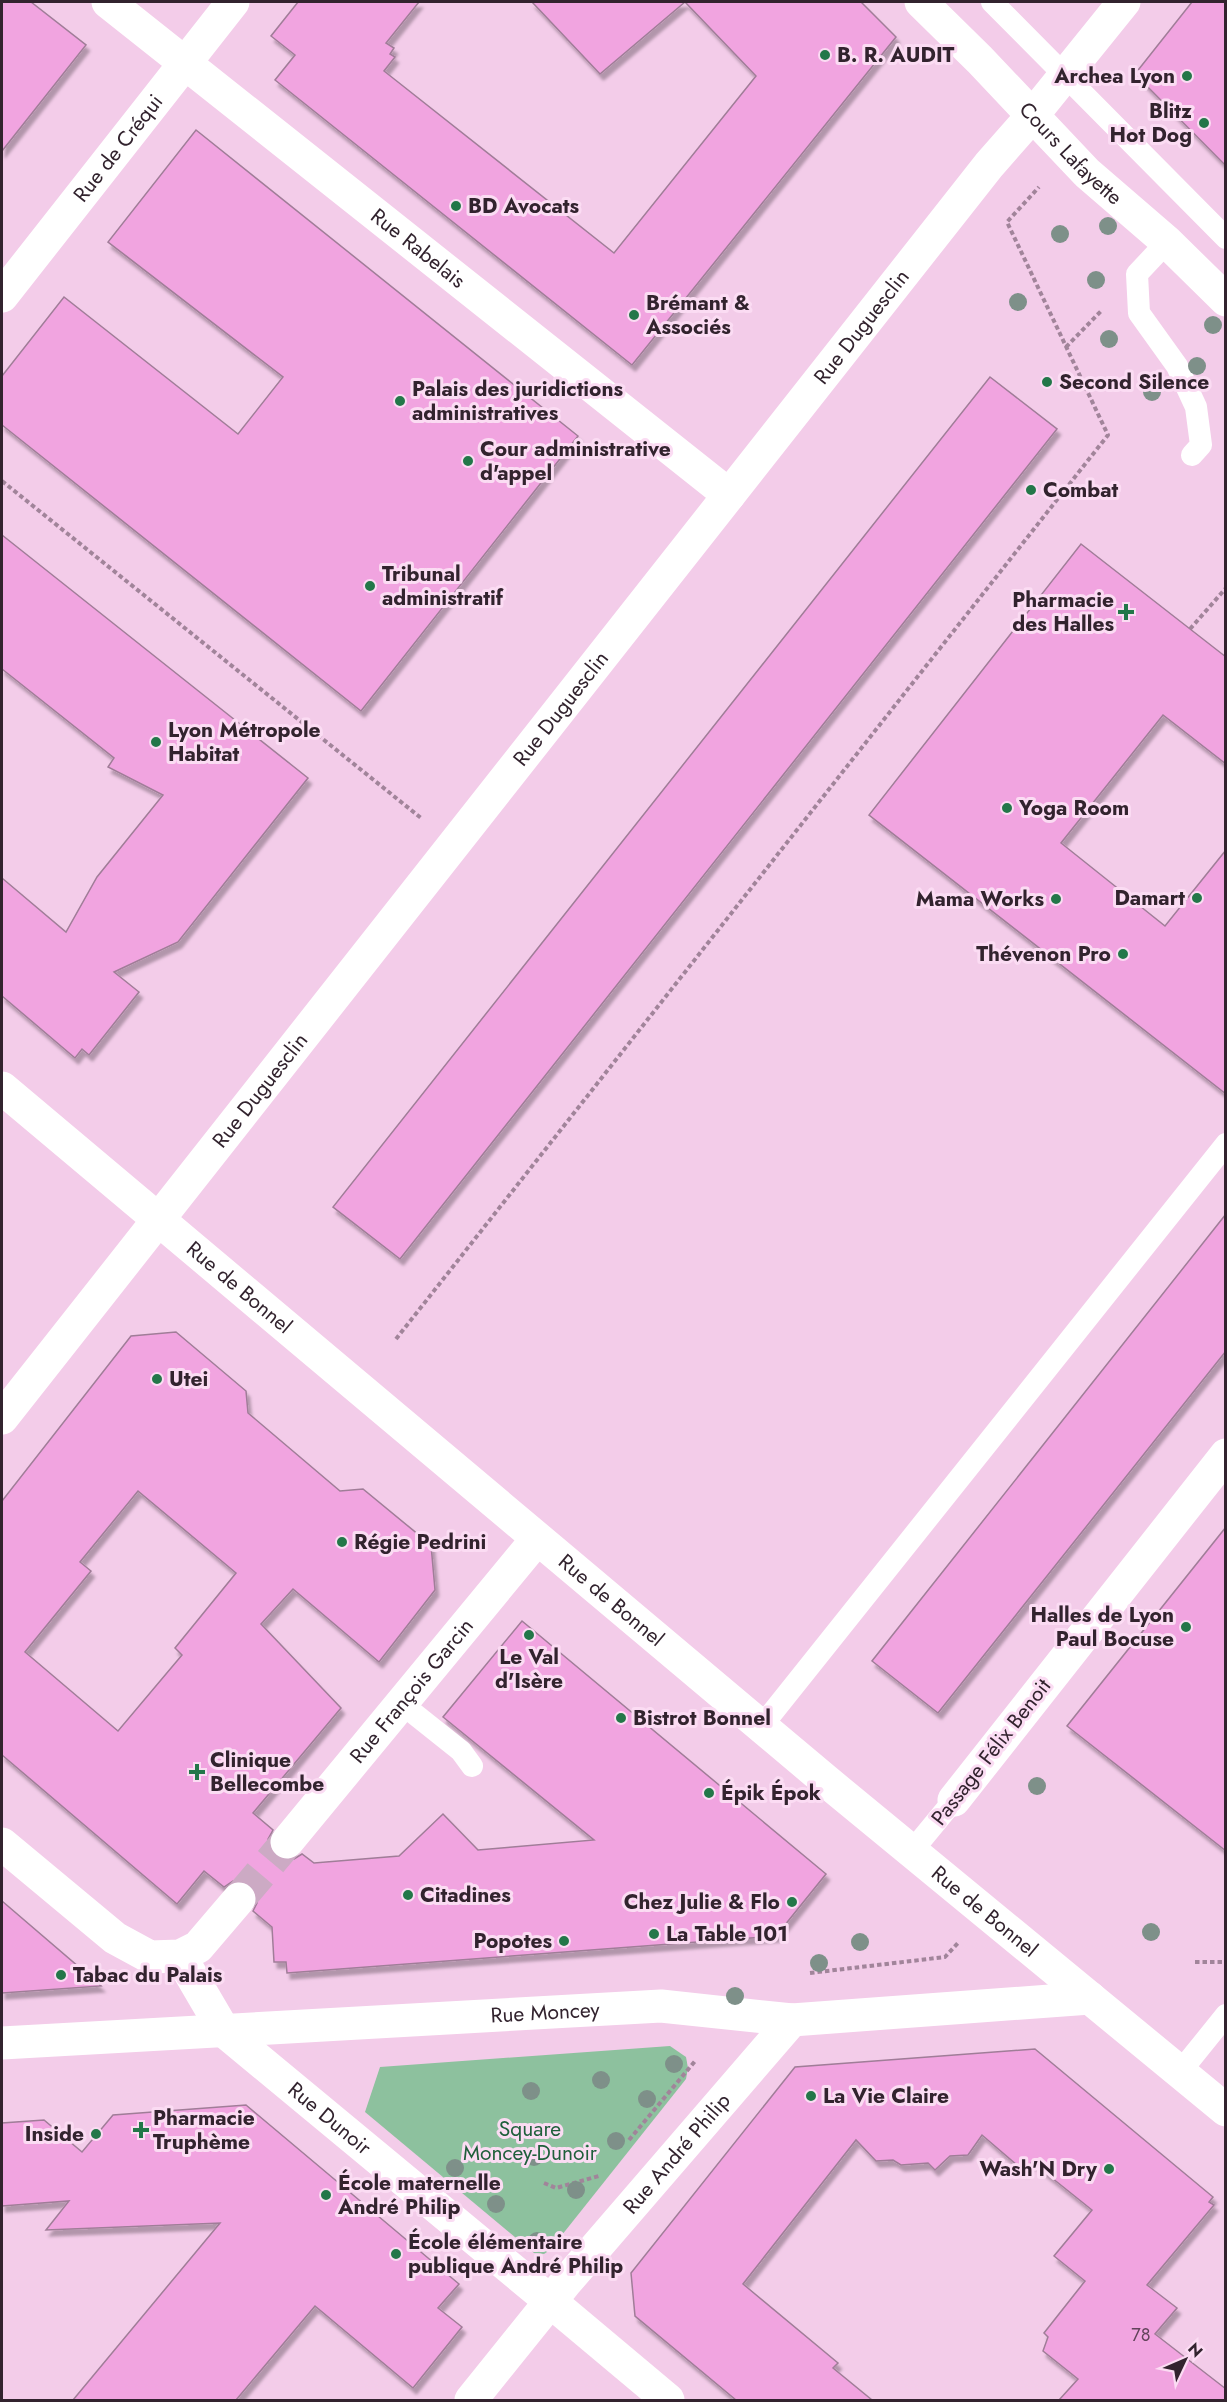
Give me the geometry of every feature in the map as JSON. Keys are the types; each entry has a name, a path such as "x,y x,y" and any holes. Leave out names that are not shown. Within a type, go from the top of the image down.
{"street":[{"name":"Rue Rabelais","path":"108,2 729,495"},
{"name":"Rue de Créqui","path":"2,296 233,2"},
{"name":"Cours Lafayette","path":"921,2 987,67 1087,173 1167,242 1226,300"},
{"name":"Rue Duguesclin","path":"2,1418 994,159 1032,116 1124,2"},
{"name":"Rue de Bonnel","path":"2,1088 761,1727 1226,2110"},
{"name":"Passage Félix Benoit","path":"954,1800 1226,1455"},
{"name":"Rue François Garcin","path":"287,1842 537,1539"},
{"path":"2,1844 114,1938 150,1957 180,1956 198,1947 239,1899"},
{"name":"Rue Dunoir","path":"180,1956 224,2031 668,2400"},
{"name":"Rue Moncey","path":"2,2043 661,2006 792,2020 1090,1998"},
{"name":"Rue André Philip","path":"471,2400 550,2301 792,2020"}],"lane":[{"path":"992,2 1226,238"},
{"path":"1167,242 1137,274 1139,313 1177,366 1196,407 1202,445 1192,455"},
{"path":"761,1727 1226,1143"},
{"path":"402,1704 461,1751 472,1766"},
{"name":"Passage Félix Benoit","path":"912,1851 954,1800"},
{"path":"1180,2072 1226,2015"}],"path":[{"path":"396,1339 1108,435 1008,222 1039,188"},
{"path":"2,481 454,845"},
{"path":"1190,629 1226,588"},
{"path":"1195,1962 1226,1962"},
{"path":"622,2148 696,2060"},
{"path":"544,2182 556,2188 598,2176 603,2171"}],"green space":[{"name":"Square Moncey-Dunoir","path":"670,2046 686,2057 688,2068 686,2079 550,2250 544,2254 534,2253 365,2112 380,2067"}],"building":[{"path":"2,2 31,2 86,45 2,151"},
{"path":"298,2 419,2 386,43 394,48 390,54 395,57 384,71 614,253 756,76 685,2 861,2 896,37 632,365 275,80 295,55 271,36"},
{"path":"532,2 685,2 600,74"},
{"path":"1192,2 1226,2 1226,166 1135,74"},
{"name":"Palais des juridictions administratives","path":"196,130 578,436 361,711 2,425 2,376 64,297 238,434 283,377 108,242"},
{"path":"990,377 1057,429 400,1259 333,1207"},
{"name":"Lyon Métropole Habitat","path":"2,535 308,778 178,942 114,972 139,992 89,1055 82,1049 75,1058 2,996 2,878 66,932 97,877 163,795 108,767 114,758 2,669"},
{"path":"1081,544 1226,657 1226,764 1163,715 1061,843 1165,926 1226,850 1226,1094 869,815"},
{"path":"1226,1214 1226,1351 938,1713 872,1661"},
{"path":"176,1332 246,1391 248,1413 340,1491 363,1489 431,1545 435,1590 379,1662 293,1589 261,1624 341,1708 253,1813 273,1830 268,1839 270,1849 275,1856 284,1861 302,1854 314,1863 399,1856 443,1814 478,1850 594,1840 443,1717 522,1621 826,1874 776,1936 287,1973 286,1962 274,1962 272,1927 253,1911 257,1903 257,1893 251,1884 233,1881 224,1887 204,1871 177,1904 2,1755 2,1501 131,1336","holes":["138,1491 236,1573 175,1648 182,1655 118,1731 25,1652 91,1571 80,1562"]},
{"name":"Halles de Lyon Paul Bocuse","path":"1226,1527 1226,1851 1067,1726"},
{"path":"2,1901 101,1986 2,1993"},
{"path":"1035,2049 1213,2197 1209,2202 1214,2205 1147,2285 1177,2308 1155,2334 1226,2389 1226,2400 1059,2400 1078,2379 1043,2351 1048,2337 1044,2333 1085,2281 1054,2256 1092,2210 1032,2162 1024,2171 982,2135 968,2155 950,2156 935,2170 928,2163 901,2165 893,2160 876,2161 856,2140 743,2284 838,2363 833,2368 872,2400 736,2400 635,2316 631,2273 795,2067"},
{"path":"246,2105 459,2284 438,2308 462,2327 413,2388 315,2306 236,2400 73,2400 220,2223 46,2230 69,2201 2,2206 2,2123 44,2120 82,2152 113,2115"}],"tunnel":[{"path":"239,1899 287,1842"}],"place":[{"name":"B. R. AUDIT","path":"825,55"},
{"name":"Archea Lyon","path":"1187,76"},
{"name":"Blitz Hot Dog","path":"1204,123"},
{"name":"BD Avocats","path":"456,206"},
{"name":"Brémant & Associés","path":"634,315"},
{"name":"Second Silence","path":"1047,382"},
{"name":"Palais des juridictions administratives","path":"400,401"},
{"name":"Cour administrative d'appel","path":"468,461"},
{"name":"Combat","path":"1031,490"},
{"name":"Tribunal administratif","path":"370,586"},
{"name":"Pharmacie des Halles","path":"1126,612"},
{"name":"Lyon Métropole Habitat","path":"156,742"},
{"name":"Yoga Room","path":"1007,808"},
{"name":"Damart","path":"1197,898"},
{"name":"Mama Works","path":"1056,899"},
{"name":"Thévenon Pro","path":"1123,954"},
{"name":"Utei","path":"157,1379"},
{"name":"Régie Pedrini","path":"342,1542"},
{"name":"Halles de Lyon Paul Bocuse","path":"1186,1627"},
{"name":"Le Val d'Isère","path":"529,1635"},
{"name":"Bistrot Bonnel","path":"621,1718"},
{"name":"Clinique Bellecombe","path":"197,1772"},
{"name":"Épik Épok","path":"709,1793"},
{"name":"Citadines","path":"408,1895"},
{"name":"Chez Julie & Flo","path":"792,1902"},
{"name":"La Table 101","path":"654,1934"},
{"name":"Popotes","path":"564,1941"},
{"name":"Tabac du Palais","path":"61,1975"},
{"name":"La Vie Claire","path":"811,2096"},
{"name":"Pharmacie Truphème","path":"141,2130"},
{"name":"Inside","path":"96,2134"},
{"name":"Wash'N Dry","path":"1109,2169"},
{"name":"École maternelle André Philip","path":"326,2195"},
{"name":"École élémentaire publique André Philip","path":"396,2254"}]}
